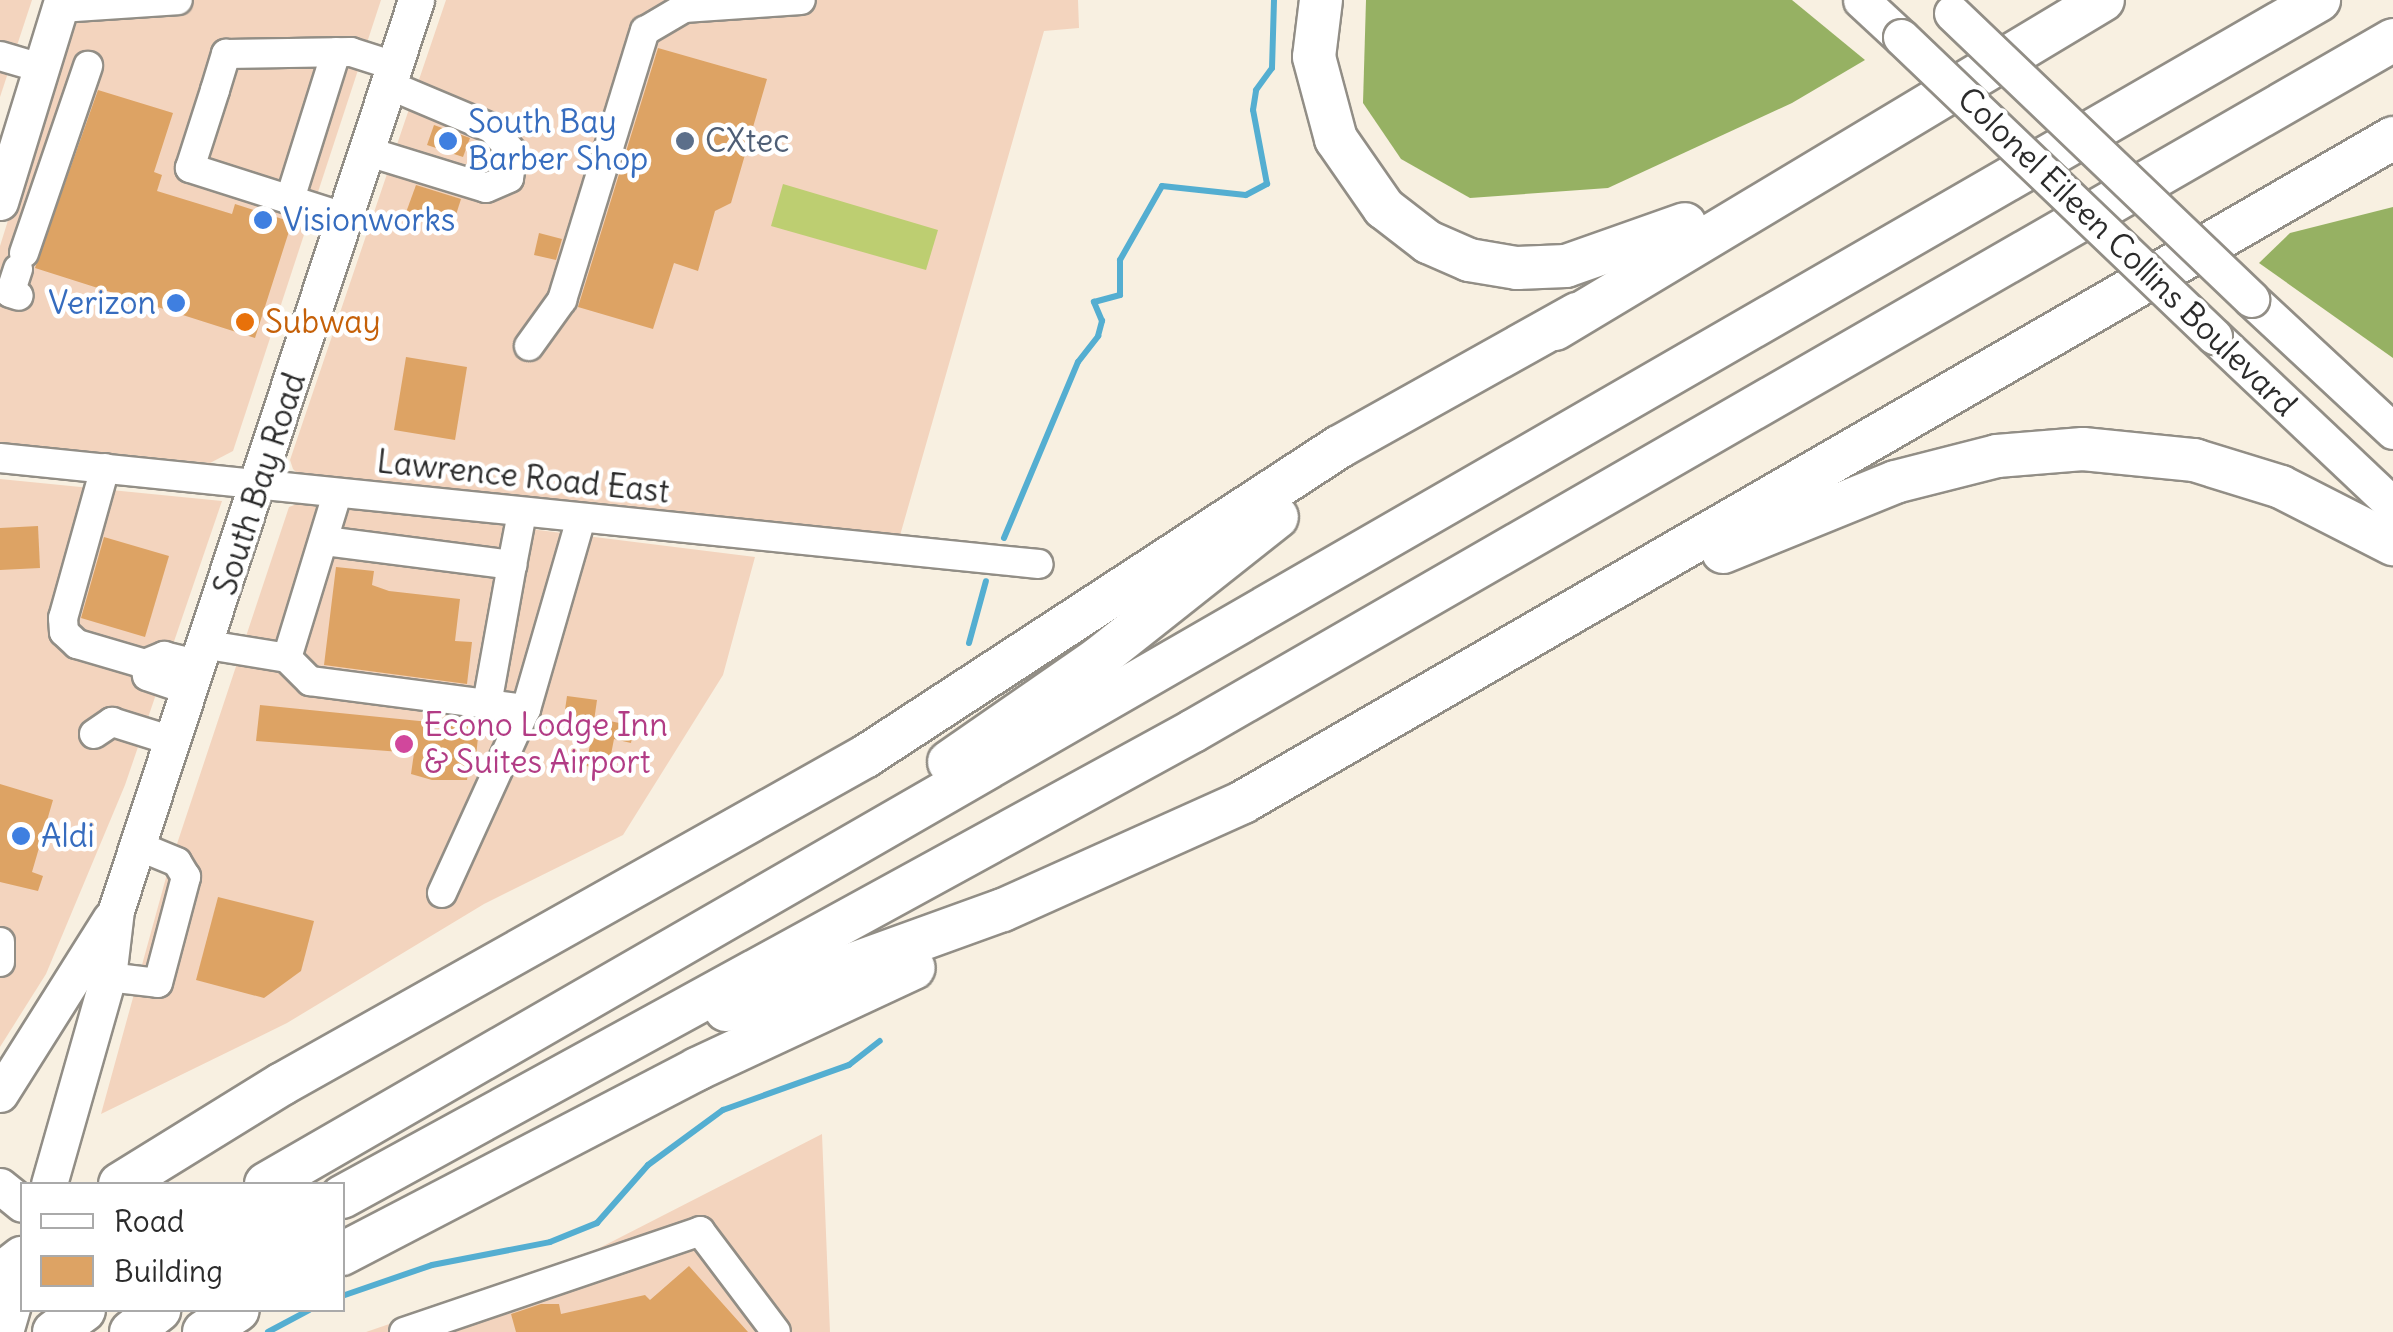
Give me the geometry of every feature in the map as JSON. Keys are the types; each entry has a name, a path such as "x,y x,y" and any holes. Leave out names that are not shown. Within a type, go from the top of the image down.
{"highway":[{"path":"1321,0 1314,57 1336,139 1384,208 1428,242 1469,260 1517,268 1607,256 1892,122"},
{"path":"727,918 1099,658 1381,439 1892,122 2103,0"},
{"path":"269,1182 2319,0"},
{"path":"345,1194 1193,731 2393,40"},
{"path":"345,1252 697,1069 1005,925 1090,875 1243,802 2393,138"},
{"path":"123,1182 282,1084 866,756 1339,447 1577,314"},
{"path":"1531,637 1895,482 2038,451 2194,460 2281,487 2393,544"},
{"path":"594,1058 1090,875"},
{"path":"0,1275 20,1260"},
{"path":"54,1332 81,1312"},
{"path":"204,1332 235,1312"}],"main road":[{"name":"South Bay Road","path":"49,1182 108,977 116,910 200,667 416,0"},
{"name":"Colonel Eileen Collins Boulevard","path":"1861,0 2393,505"},
{"path":"2,192 60,4"},
{"name":"Colonel Eileen Collins Boulevard","path":"1946,6 2393,430"},
{"name":"South Bay Road","path":"0,1094 116,910"},
{"path":"0,1186 20,1202"},
{"path":"5,1332 20,1281"}],"street":[{"path":"60,4 178,0"},
{"path":"529,346 562,300 645,30 684,8 801,0"},
{"path":"290,200 336,52"},
{"path":"348,218 190,168 226,54 336,52 392,75 491,128 512,154 509,178 486,188 368,152"},
{"path":"0,56 41,68"},
{"path":"20,273 88,66"},
{"name":"Lawrence Road East","path":"0,458 1039,564"},
{"path":"105,468 62,618 64,632 77,644 145,664 147,676 287,658 310,680 526,709"},
{"path":"287,658 337,494"},
{"path":"487,704 522,513"},
{"path":"442,893 526,709 581,518"},
{"path":"325,541 512,564"},
{"path":"94,734 112,722 173,741"},
{"path":"108,977 158,982 186,877 177,862 138,846"},
{"path":"0,942 0,962"},
{"path":"404,1332 441,1325 700,1231 776,1332"}],"shaded area":[{"path":"0,0 32,0 0,97"},
{"path":"77,0 381,0 233,451 210,463 0,442 0,246"},
{"path":"446,0 1078,0 1079,28 1044,31 899,539 300,476 293,469 290,460"},
{"path":"0,479 222,501 125,785 46,974 0,1047"},
{"path":"305,501 755,557 723,675 623,835 484,904 287,1023 101,1114 167,874 289,507"},
{"path":"822,1134 830,1332 366,1332 576,1260"}],"green space":[{"path":"1366,0 1792,0 1865,60 1792,103 1608,188 1470,198 1401,159 1363,103"},
{"path":"783,184 938,230 926,270 771,226"},
{"path":"2393,207 2393,358 2259,263 2290,233"}],"building":[{"name":"CXtec","path":"658,48 767,79 731,203 715,211 698,271 674,263 653,329 578,307"},
{"path":"98,90 173,113 154,172 162,175 157,191 232,214 235,204 292,222 255,338 35,268"},
{"name":"South Bay Barber Shop","path":"434,125 470,138 463,157 427,145"},
{"path":"416,185 461,199 454,221 404,218"},
{"path":"539,233 562,239 556,260 534,255"},
{"path":"406,357 467,367 455,440 394,430"},
{"path":"38,526 40,568 0,570 0,528"},
{"path":"104,537 169,556 145,637 81,618"},
{"path":"336,567 374,571 372,585 389,591 460,599 455,641 472,642 467,684 324,665"},
{"path":"567,696 597,700 594,721 564,717"},
{"name":"Econo Lodge Inn & Suites Airport","path":"260,705 479,727 475,767 469,766 467,780 432,780 411,774 414,753 256,741"},
{"path":"595,718 634,726 631,743 614,739 608,770 586,766"},
{"name":"Aldi","path":"0,784 53,800 32,872 43,876 38,891 0,882"},
{"path":"218,897 314,921 301,971 264,998 196,980"},
{"path":"689,1266 748,1332 516,1332 511,1314 541,1304 559,1304 561,1314 645,1295 650,1300"}],"waterway":[{"path":"1004,538 1078,362 1098,336 1102,321 1094,302 1120,295 1120,260 1162,186 1246,195 1267,184 1253,110 1256,90 1272,68 1274,0"},
{"path":"969,643 986,581"},
{"path":"345,1295 432,1265 550,1242 597,1223 648,1165 723,1110 849,1065 880,1041"},
{"path":"268,1332 305,1312"}],"place":[{"name":"South Bay Barber Shop","path":"448,141"},
{"name":"CXtec","path":"685,141"},
{"name":"Visionworks","path":"263,220"},
{"name":"Verizon","path":"176,303"},
{"name":"Subway","path":"245,322"},
{"name":"Econo Lodge Inn & Suites Airport","path":"404,744"},
{"name":"Aldi","path":"21,836"}]}
